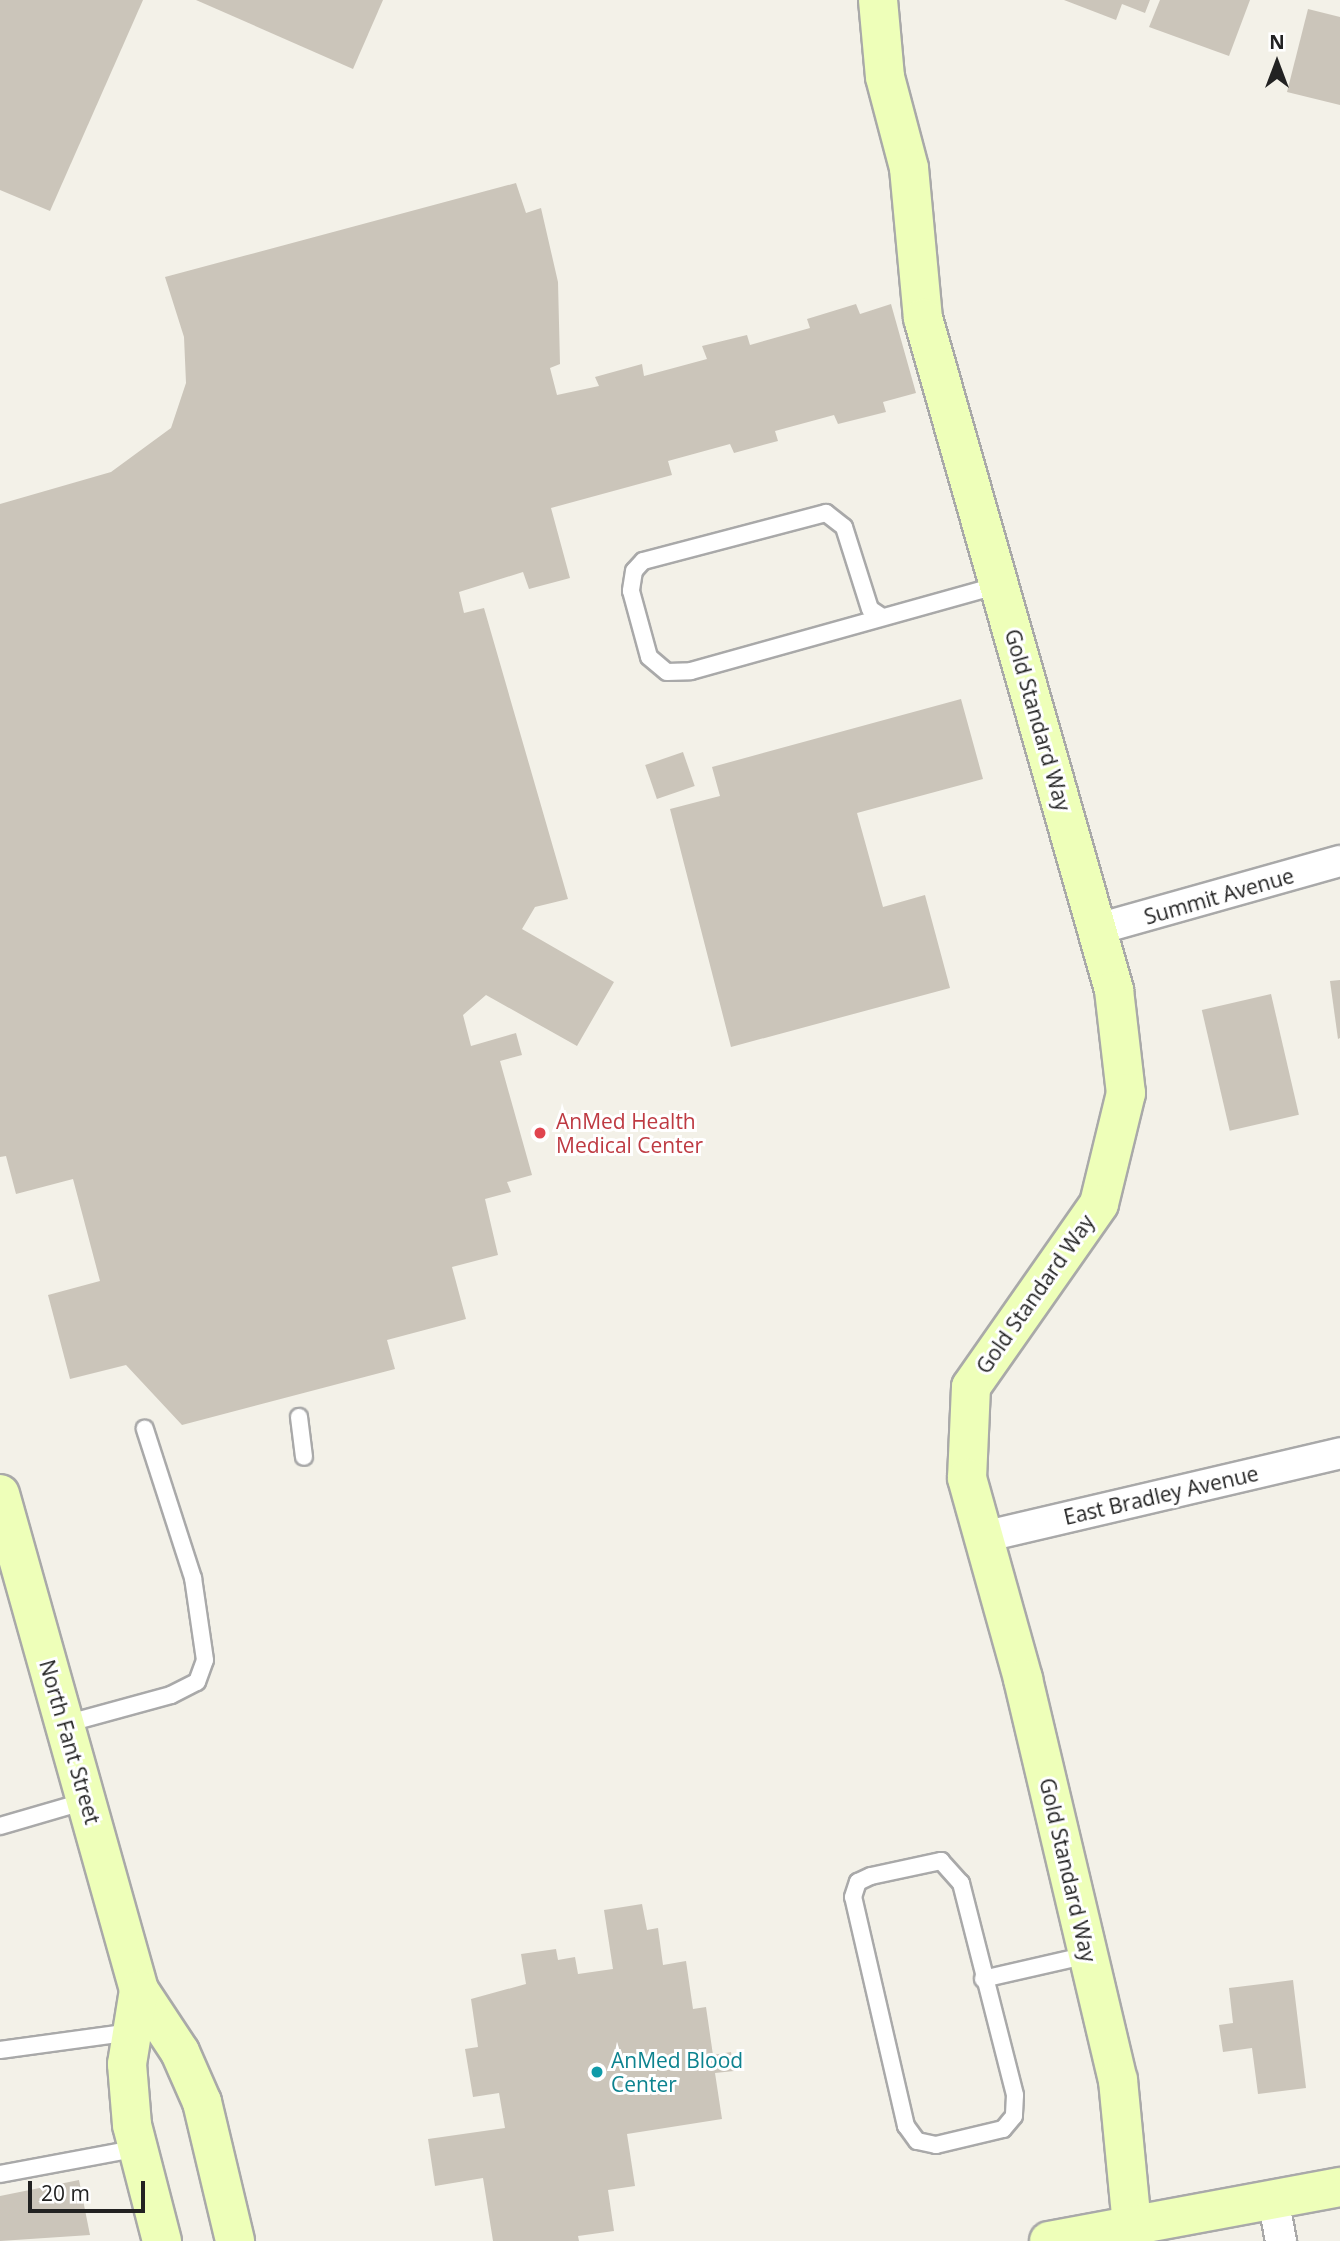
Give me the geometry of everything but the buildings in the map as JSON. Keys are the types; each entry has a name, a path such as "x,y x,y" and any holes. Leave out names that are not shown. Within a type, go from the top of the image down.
{"street":[{"name":"Gold Standard Way","path":"878,0 885,77 909,168 923,318 1114,990 1126,1093 1099,1204 971,1387 967,1478 1118,2080 1132,2226"},
{"name":"Summit Avenue","path":"1098,929 1340,861"},
{"name":"East Bradley Avenue","path":"983,1537 1340,1453"},
{"name":"North Fant Street","path":"0,1494 139,1990 180,2052 202,2102 235,2241"},
{"name":"North Fant Street","path":"139,1990 127,2064 139,2148 162,2241"},
{"path":"1049,2241 1340,2187"},
{"path":"1273,2199 1281,2241"}],"lane":[{"path":"881,617 870,609 844,527 826,513 643,561 634,571 631,591 649,657 667,673 881,617 999,585"},
{"path":"299,1417 304,1457"},
{"path":"65,1724 171,1695 197,1682 205,1660 194,1578 145,1429"},
{"path":"0,1826 86,1801"},
{"path":"925,1863 954,1868 983,1979 1015,2095 1014,2116 1003,2129 936,2144 917,2141 906,2126 856,1915 858,1882 925,1863"},
{"path":"983,1979 1088,1955"},
{"path":"0,2050 133,2031"},
{"path":"0,2174 139,2148"}],"place":[{"name":"AnMed Health Medical Center","path":"540,1133"},
{"name":"AnMed Blood Center","path":"597,2072"}]}
